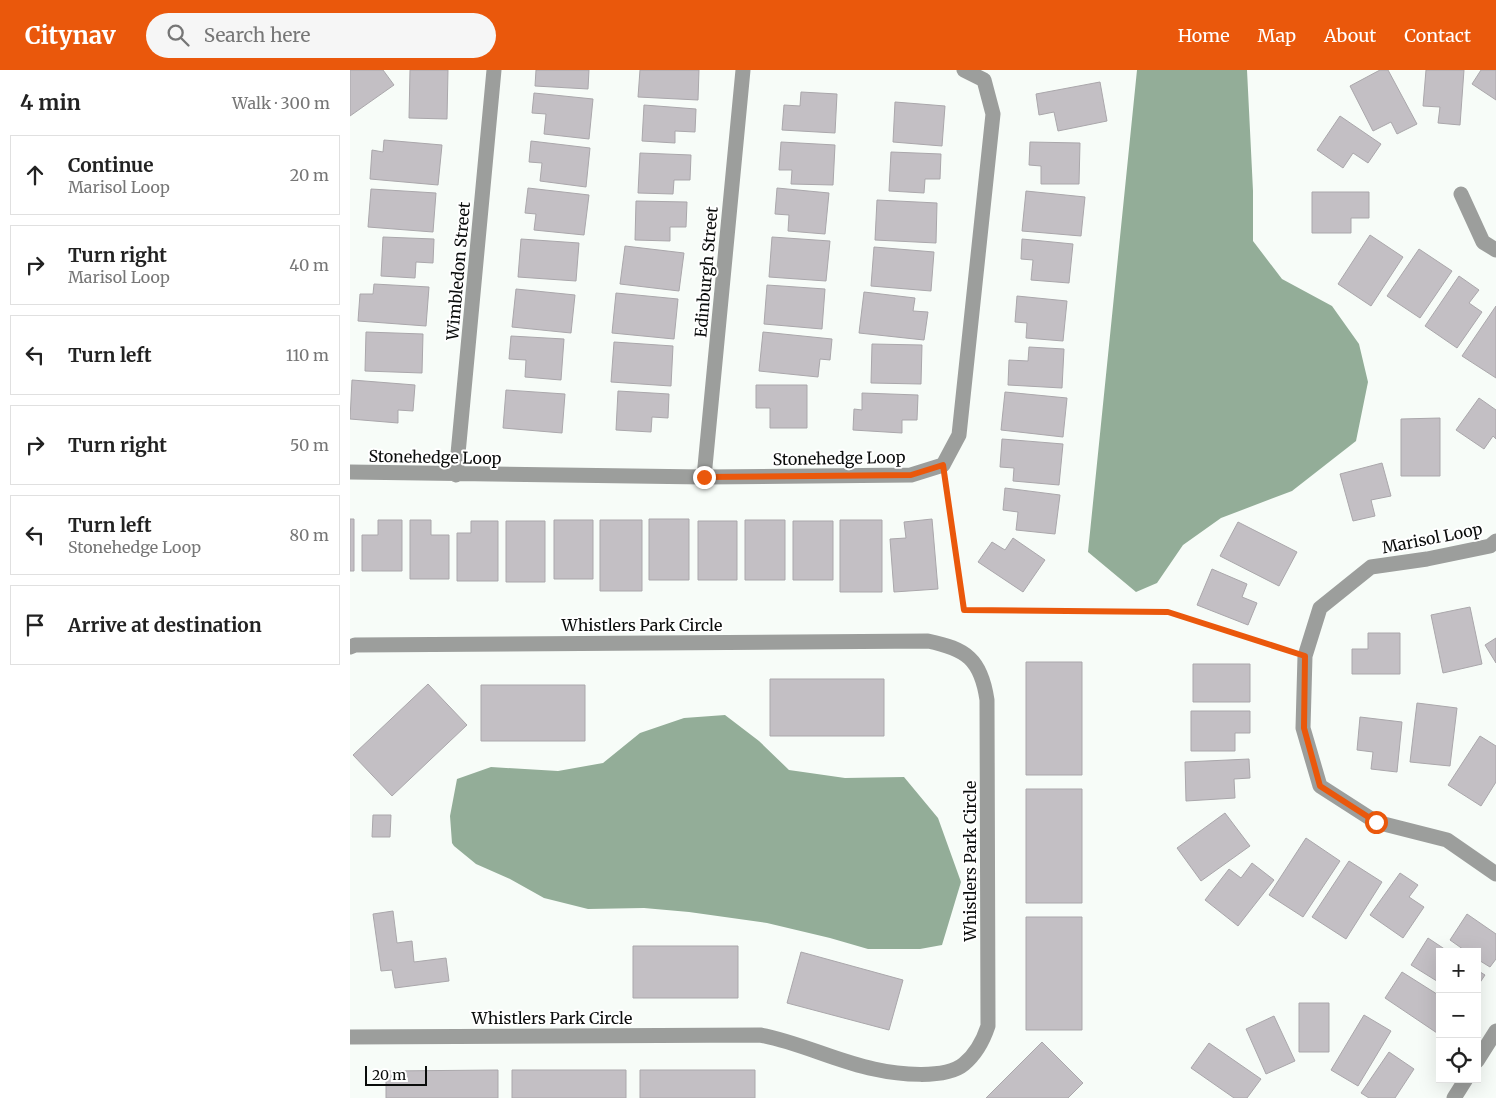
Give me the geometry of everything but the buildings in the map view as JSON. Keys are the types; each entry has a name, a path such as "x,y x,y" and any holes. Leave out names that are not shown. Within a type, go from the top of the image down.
{"street":[{"name":"Wimbledon Street","path":"456,475 494,70"},
{"name":"Edinburgh Street","path":"704,477 743,70"},
{"path":"943,465 959,435 993,114 984,80 964,70"},
{"path":"1461,194 1482,242 1496,250"},
{"name":"Stonehedge Loop","path":"350,472 456,475 704,477 911,475 943,465"},
{"name":"Marisol Loop","path":"1496,541 1490,546 1427,559 1371,567 1320,608 1305,656 1304,728 1320,786 1376,822 1447,840 1496,874"},
{"name":"Whistlers Park Circle","path":"350,647 355,645 928,641 961,650 973,661 980,673 985,685 987,700 988,1026 983,1041 963,1066 947,1072 928,1075 874,1069 779,1039 760,1035 350,1037"},
{"path":"1481,1055 1496,1031"},
{"path":"1454,1098 1463,1083"}],"path":[{"path":"943,465 964,610 1168,612 1305,656"}],"shaded area":[{"path":"1137,70 1247,70 1253,191 1253,241 1282,279 1332,306 1359,344 1368,382 1356,441 1292,491 1221,518 1183,545 1157,583 1136,592 1088,552"},
{"path":"725,715 759,741 789,770 845,778 904,777 938,818 961,882 942,945 920,949 868,949 767,923 644,908 588,909 544,898 510,879 476,864 452,843 450,816 457,779 491,767 558,771 603,763 640,733 684,718"}],"route":[{"path":"704,477 911,475 943,465 964,610 1168,612 1305,656 1304,728 1320,786 1376,822"}]}
